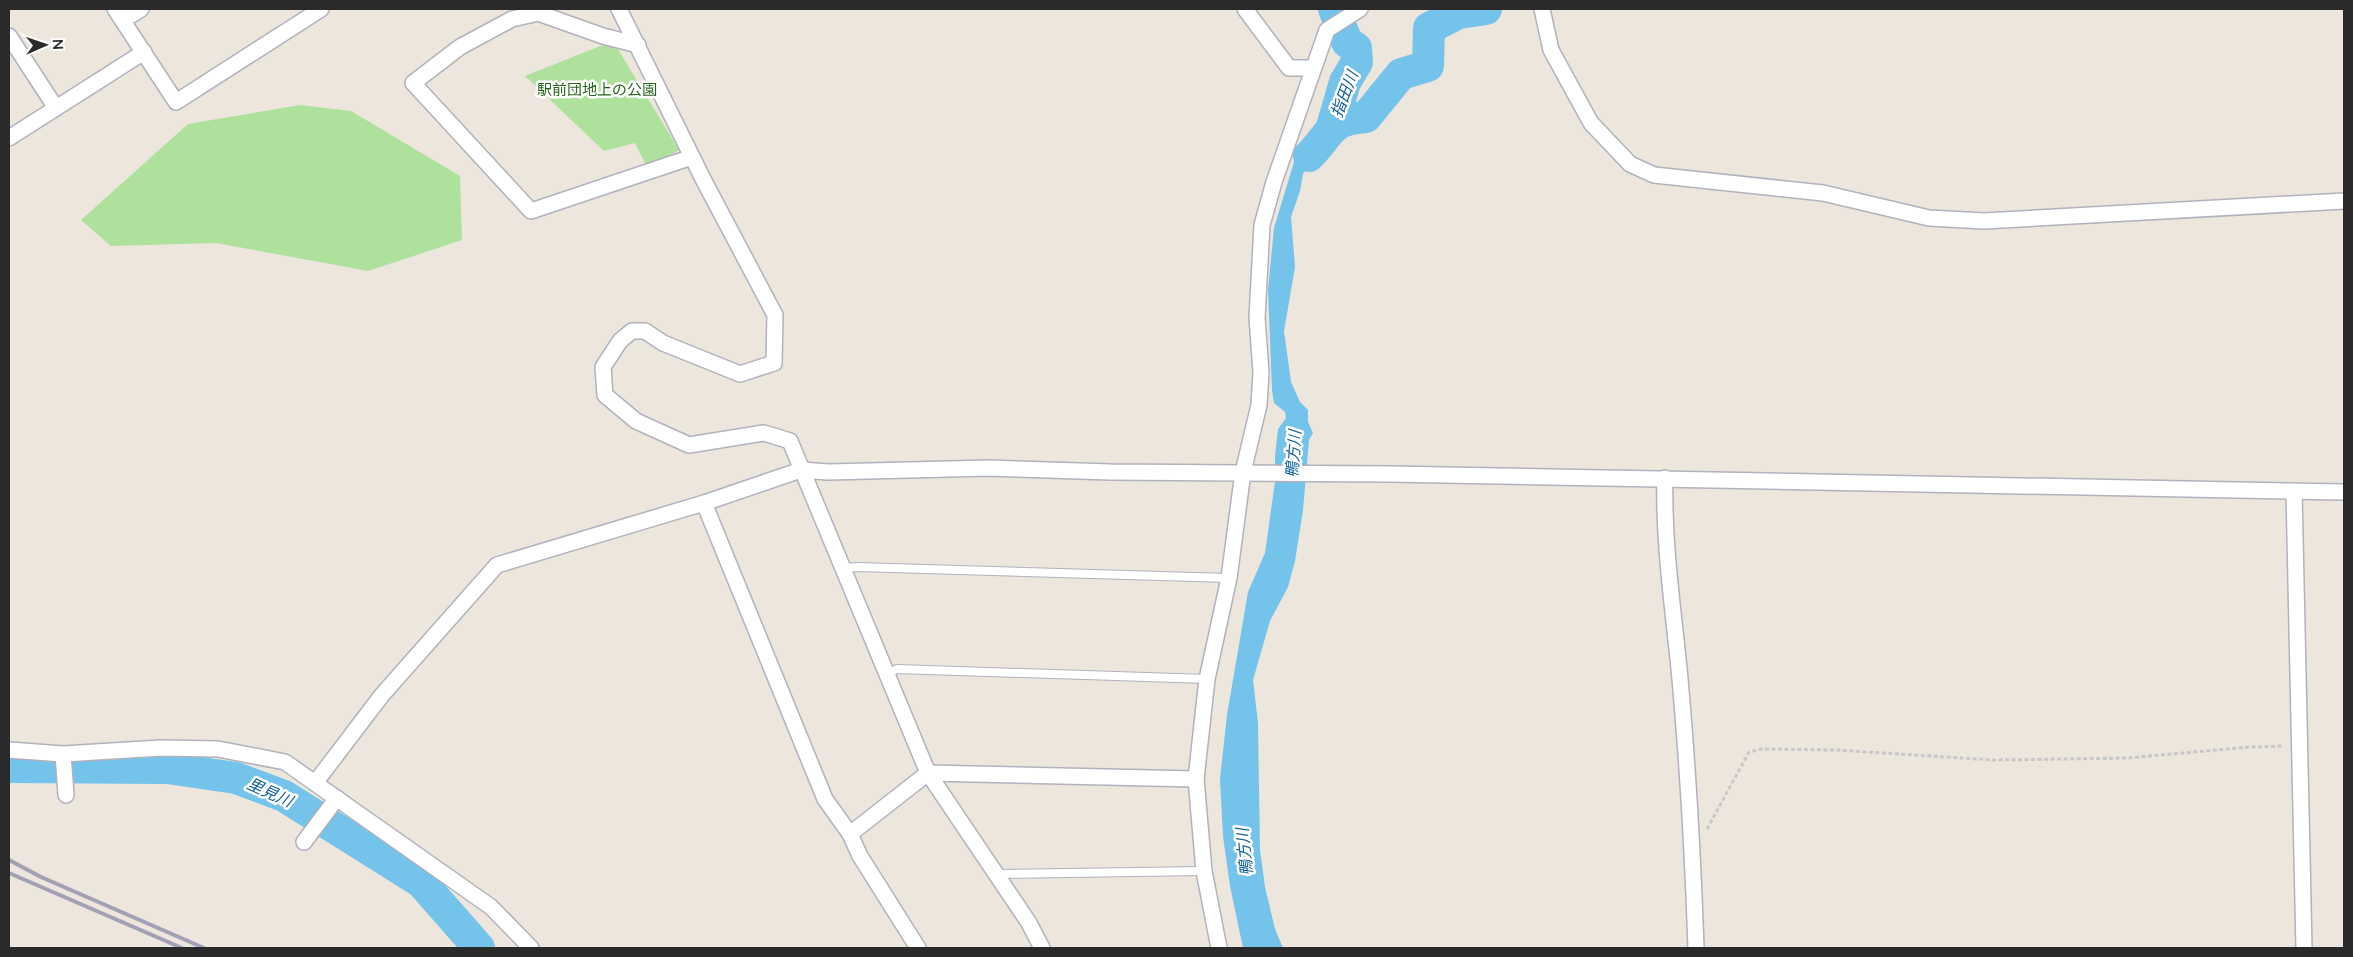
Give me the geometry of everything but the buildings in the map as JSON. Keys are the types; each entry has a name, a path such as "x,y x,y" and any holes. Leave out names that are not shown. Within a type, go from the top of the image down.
{"street":[{"path":"141,9 119,15 176,102 321,9"},
{"path":"619,9 736,244 775,314 774,363 740,374 663,343 646,331 632,331 620,341 603,367 605,395 636,421 689,445 764,433 790,441 928,773 1030,924 1042,948"},
{"path":"1245,9 1289,68 1313,68"},
{"path":"1219,948 1204,871 1196,779 1207,679 1229,578 1244,472 1259,405 1261,372 1258,293 1262,226 1274,182 1327,30 1359,9"},
{"path":"1542,9 1551,50 1591,123 1630,164 1654,175 1823,193 1929,218 1984,221 2344,201"},
{"path":"638,45 604,36 538,13 512,19 460,47 413,83 532,211 692,157"},
{"path":"9,36 56,108"},
{"path":"9,138 144,52"},
{"path":"315,783 382,695 497,565 704,504 801,470 828,472 990,468 1111,472 1264,472 1666,478 2344,492"},
{"path":"1666,478 1664,508 1681,692 1696,948"},
{"path":"2294,491 2304,948"},
{"path":"704,504 826,799 850,834 860,856 918,948"},
{"path":"9,750 63,754 161,748 218,749 285,762 491,907 531,948"},
{"path":"63,754 66,795"},
{"path":"850,834 928,773 1196,779"},
{"path":"304,842 337,798"}],"lane":[{"path":"842,568 1229,578"},
{"path":"887,674 897,669 1207,679"},
{"path":"996,874 1204,871"}],"path":[{"path":"1707,830 1749,752 1761,749 1836,750 1992,760 2128,758 2250,747 2300,746"}],"green space":[{"name":"駅前団地上の公園","path":"613,41 679,150 648,169 635,143 604,151 525,76"},
{"path":"300,105 351,111 460,176 462,240 368,271 216,243 111,246 81,220 188,124"}],"water":[{"path":"1330,118 1343,127 1329,138 1320,156 1308,165 1303,174 1300,191 1291,217 1295,267 1284,331 1291,382 1300,402 1308,410 1308,422 1313,433 1309,440 1303,510 1295,561 1288,587 1270,621 1253,680 1258,723 1260,850 1265,887 1275,929 1283,948 1243,948 1230,886 1223,836 1220,779 1227,715 1248,592 1265,553 1275,482 1278,429 1286,418 1285,412 1274,403 1272,390 1268,290 1274,228 1294,162 1306,151"}],"waterway":[{"name":"指田川","path":"1332,127 1345,82 1357,62 1356,48 1347,42 1334,9"},
{"name":"鴨方川","path":"1309,156 1338,124 1366,117 1401,74 1428,66 1429,28 1459,13 1486,9"},
{"name":"里見川","path":"9,767 167,768 236,778 284,796 421,882 479,948"}],"railway":[{"path":"9,860 41,877 204,948"},
{"path":"9,873 182,948"}]}
